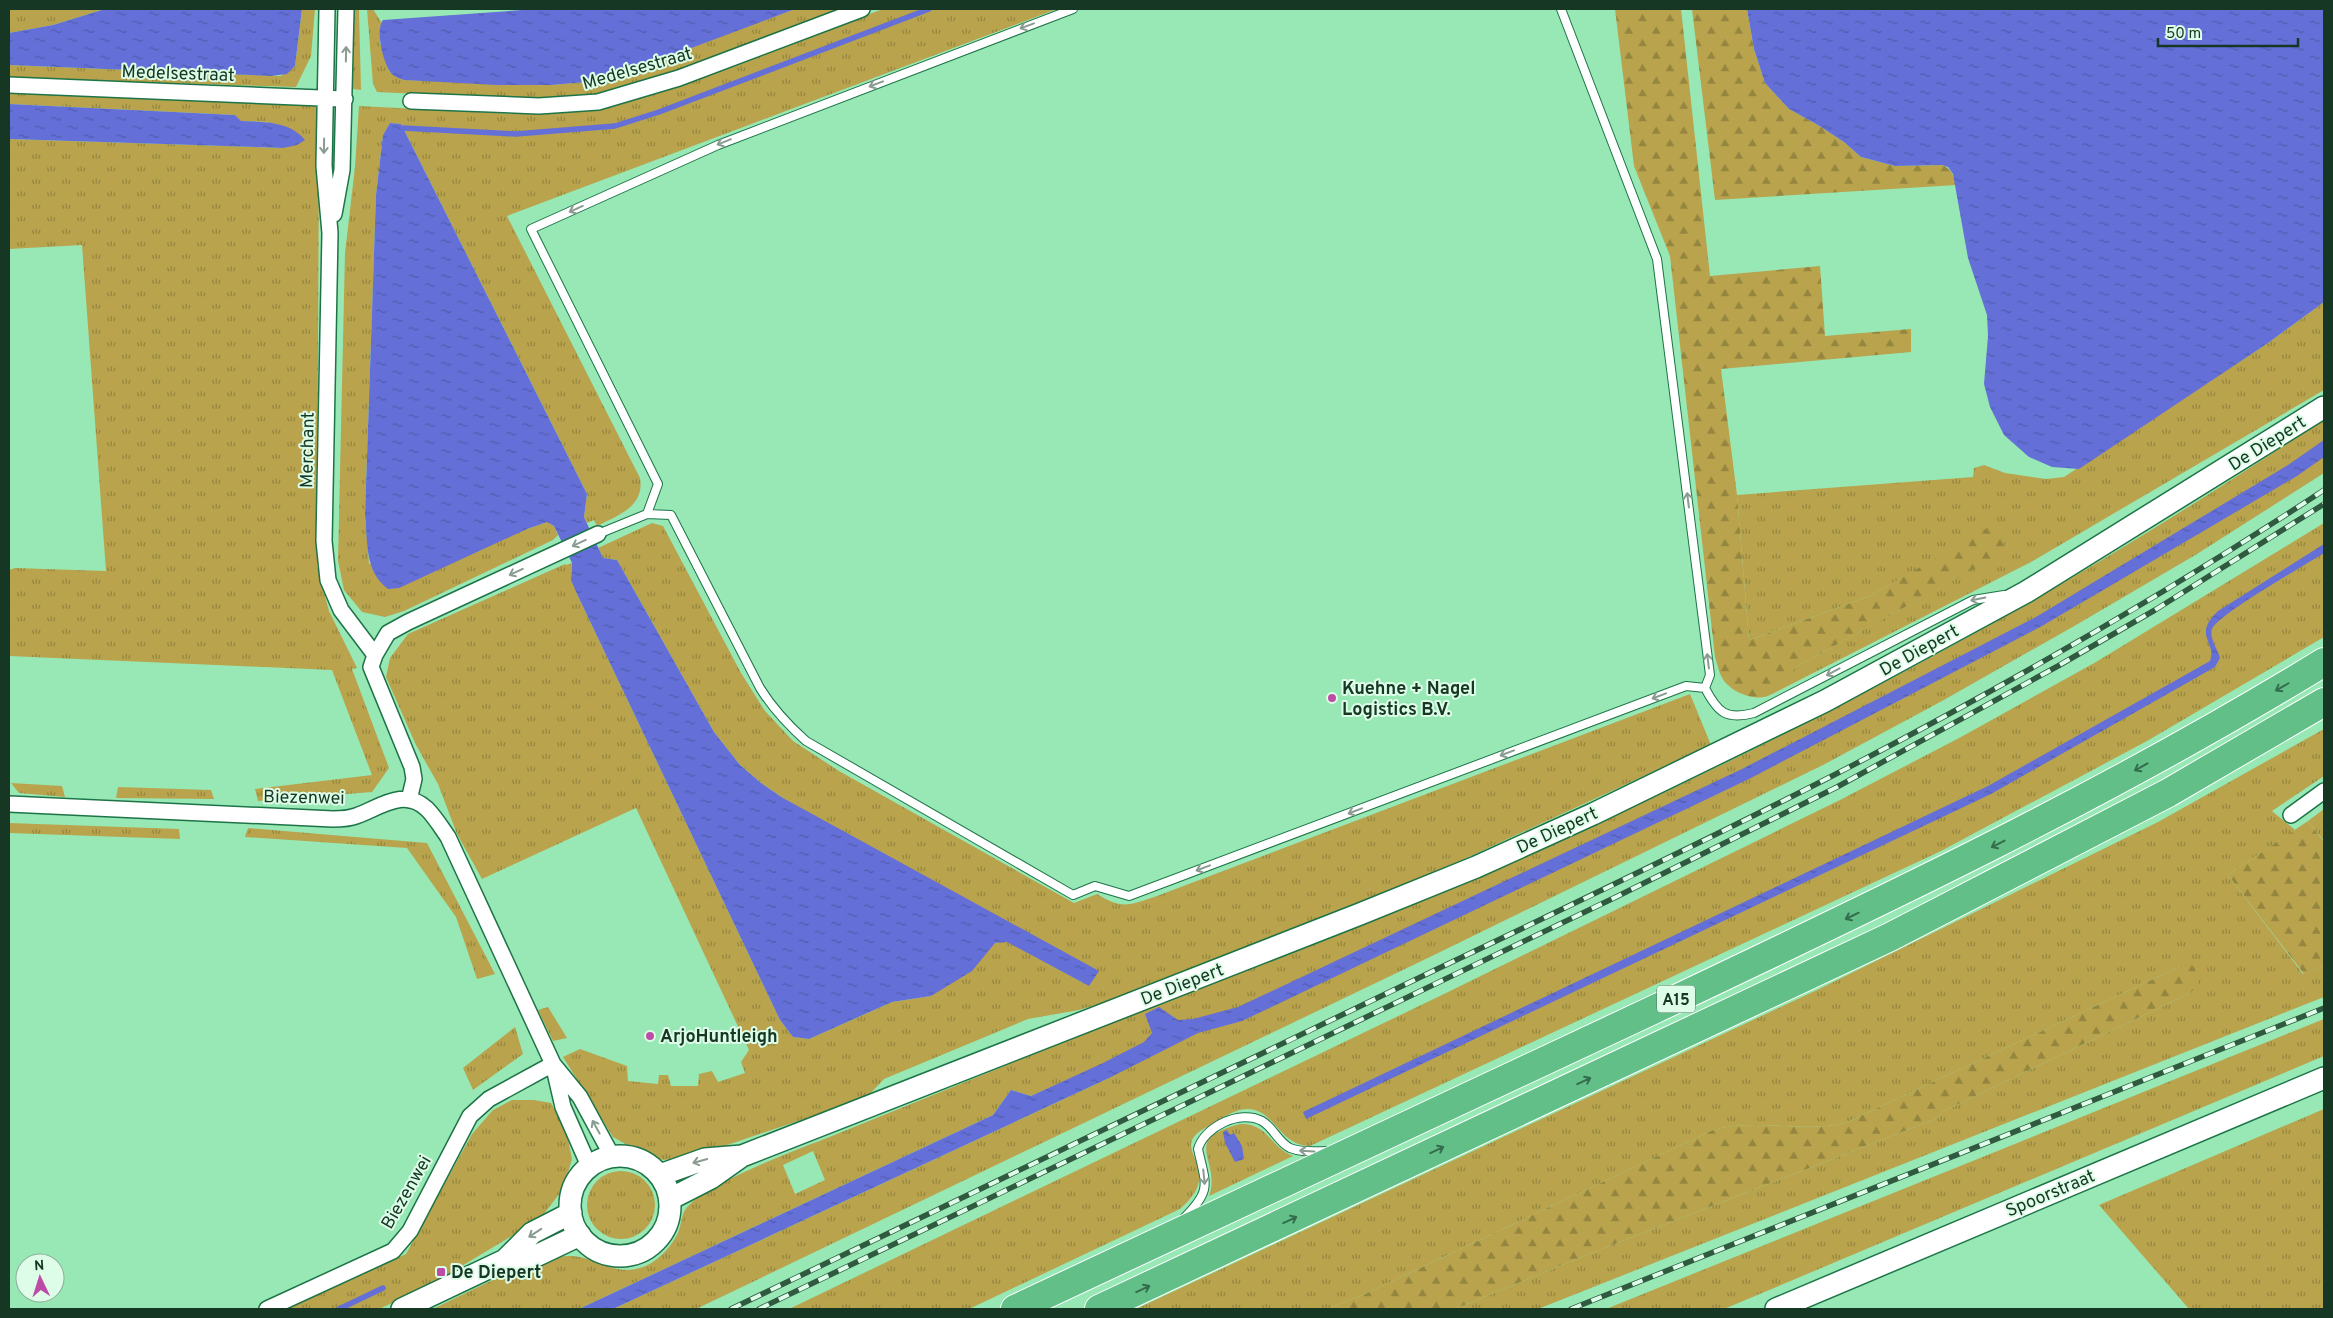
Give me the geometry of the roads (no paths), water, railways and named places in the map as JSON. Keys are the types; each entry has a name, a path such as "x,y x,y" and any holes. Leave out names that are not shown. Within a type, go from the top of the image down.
{"highway":[{"name":"A15","path":"1015,1309 1808,937 2009,838 2214,727 2324,662"},
{"name":"A15","path":"1099,1309 1898,933 2168,793 2324,702"}],"main road":[{"name":"De Diepert","path":"670,1199 711,1178 742,1156 1360,914 1476,867 1619,801 1825,701 2026,592 2324,407"},
{"name":"Spoorstraat","path":"1776,1309 2324,1078"},
{"path":"612,1156 626,1156 639,1159 650,1165 667,1186 670,1199 670,1215 664,1230 654,1243 640,1252 623,1256 607,1254 592,1247 580,1235 571,1214 570,1200 580,1176 600,1159 612,1156"},
{"name":"De Diepert","path":"660,1175 705,1159 742,1156"},
{"path":"505,1260 532,1233 571,1214"},
{"path":"402,1309 505,1260 538,1255 580,1235"}],"street":[{"path":"327,9 324,166 330,233"},
{"path":"330,233 342,170 346,9"},
{"name":"Medelsestraat","path":"411,101 539,106 598,102 679,78 862,9"},
{"name":"Medelsestraat","path":"9,85 345,99"},
{"name":"Merchant","path":"330,233 324,541 328,580 341,610 375,654"},
{"path":"590,1166 563,1107 553,1064 448,837 426,808 409,800 414,779 412,768 371,667 375,654 388,633 598,534"},
{"path":"2292,815 2324,792"},
{"name":"Biezenwei","path":"9,804 333,819 358,816 389,800 409,800"},
{"path":"553,1064 580,1097 612,1156"},
{"name":"Biezenwei","path":"267,1309 393,1251 410,1231 470,1116 489,1099 553,1064"}],"lane":[{"path":"647,514 658,484 531,229 718,145 1073,9"},
{"path":"1561,9 1657,259 1710,675 1705,688"},
{"path":"598,534 647,514 672,515 760,688 774,710 792,729 806,741 1073,894 1095,886 1129,896 1686,686 1705,688"},
{"path":"1705,688 1715,706 1722,713 1737,716 1754,713 1973,600 2026,592"},
{"path":"1161,1241 1197,1205 1204,1193 1204,1173 1198,1149 1206,1133 1216,1126 1239,1118 1251,1118 1262,1121 1282,1142 1300,1151 1356,1150"}],"water":[{"path":"105,9 302,9 295,66 287,74 271,76 9,65 9,33 53,25"},
{"path":"537,9 795,9 611,76 586,82 551,85 497,85 404,80 392,74 385,62 380,38 383,20"},
{"path":"1747,9 2324,9 2324,302 2268,343 2079,469 2052,467 2029,457 2004,435 1990,407 1984,384 1988,336 1987,315 1968,258 1953,174 1948,167 1942,165 1895,166 1861,157 1844,142 1789,109 1765,83 1754,49"},
{"path":"9,104 235,115 241,121 267,122 284,126 292,129 305,140 297,145 283,148 9,139"},
{"path":"390,123 401,124 587,494 584,517 603,558 617,560 714,732 740,765 783,798 1099,971 1089,986 1007,942 995,943 972,971 931,996 892,1002 809,1039 793,1037 780,1020 577,594 571,580 572,563 554,526 547,522 527,529 399,588 388,589 380,582 371,565 367,546 365,515 376,195 383,135"},
{"path":"2324,440 2324,457 2297,476 2042,626 1749,779 1242,1021 1198,1033 1109,1078 613,1309 579,1309 993,1115 1011,1090 1031,1096 1144,1042 1152,1033 1145,1014 1159,1007 1178,1020 1193,1019 1238,1007 1742,769 2036,617 2288,465"},
{"path":"2324,544 2324,553 2245,602 2218,622 2211,633 2220,658 2215,667 1991,794 1306,1119 1303,1112 1988,786 2210,661 2211,648 2206,633 2210,620 2218,611"},
{"path":"1227,1130 1230,1135 1234,1133 1242,1146 1244,1159 1235,1162 1225,1143 1223,1132"}],"waterway":[{"path":"403,128 516,134 615,126 659,112 929,9"},
{"path":"339,1309 383,1288"}],"railway":[{"path":"731,1309 1632,876 1834,775 2083,639 2264,529 2324,490"},
{"path":"759,1309 1616,897 1837,787 2058,666 2155,610 2324,504"},
{"path":"1571,1309 2324,1008"}],"place":[{"name":"Kuehne + Nagel Logistics B.V.","path":"1332,698"},
{"name":"ArjoHuntleigh","path":"650,1036"},
{"name":"De Diepert","path":"441,1272"}]}
